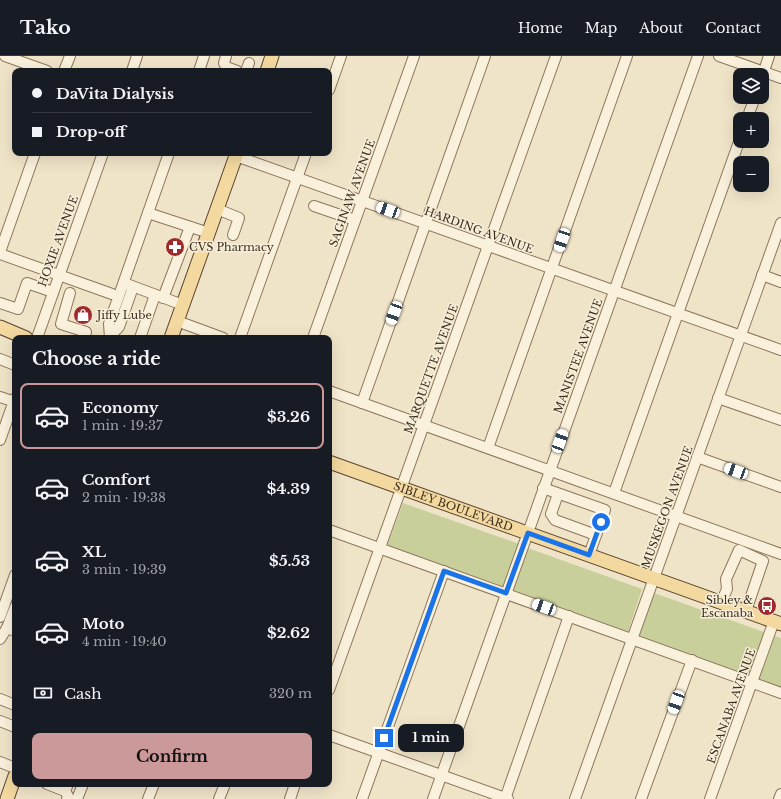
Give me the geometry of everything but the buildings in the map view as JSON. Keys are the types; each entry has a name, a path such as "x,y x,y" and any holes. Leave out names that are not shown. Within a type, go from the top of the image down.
{"main road":[{"path":"268,68 272,56"},
{"path":"172,335 237,156"},
{"path":"0,327 19,335"},
{"name":"SIBLEY BOULEVARD","path":"332,463 777,623"},
{"path":"7,799 12,785"}],"street":[{"path":"0,60 1,56"},
{"path":"5,56 39,68"},
{"path":"65,68 70,56"},
{"path":"133,68 137,56"},
{"path":"200,68 204,56"},
{"path":"206,68 210,56"},
{"path":"226,56 224,63 226,67 229,68"},
{"path":"332,82 341,56"},
{"name":"SAGINAW AVENUE","path":"314,335 414,56"},
{"path":"362,403 485,56"},
{"name":"MARQUETTE AVENUE","path":"332,682 556,56"},
{"path":"488,448 627,56"},
{"name":"MANISTEE AVENUE","path":"432,799 698,56"},
{"path":"719,56 747,68"},
{"path":"765,68 769,56"},
{"path":"769,76 781,78"},
{"path":"614,493 736,148"},
{"path":"34,156 0,253 112,294"},
{"name":"HOXIE AVENUE","path":"37,335 102,156"},
{"path":"113,335 119,326 128,285 148,212 169,156"},
{"name":"HARDING AVENUE","path":"240,156 297,178 781,350"},
{"path":"241,335 305,156"},
{"path":"314,206 355,220"},
{"path":"217,209 239,218 233,235"},
{"path":"148,212 209,233"},
{"name":"MUSKEGON AVENUE","path":"575,799 781,223"},
{"path":"141,335 190,227"},
{"path":"762,275 781,282"},
{"path":"0,303 18,309 27,283 53,292"},
{"path":"128,285 183,305"},
{"path":"70,293 61,324 86,332 85,335"},
{"path":"177,321 198,334"},
{"path":"0,359 12,364"},
{"path":"332,392 781,554"},
{"path":"0,397 12,400"},
{"path":"718,398 781,420"},
{"path":"0,440 12,409"},
{"path":"697,457 781,487"},
{"path":"544,488 605,510 589,555"},
{"path":"558,494 551,514 555,520 596,535"},
{"path":"332,531 781,693"},
{"path":"721,603 727,589 726,580 738,550 762,561 746,611"},
{"path":"362,799 444,571"},
{"path":"0,639 11,629 9,605 12,590"},
{"path":"0,617 9,605"},
{"path":"332,735 506,799 569,616"},
{"name":"ESCANABA AVENUE","path":"710,799 752,682 777,623"},
{"path":"642,799 692,660"},
{"path":"0,699 12,703"},
{"path":"0,721 12,726"},
{"path":"0,762 12,767"},
{"path":"56,787 67,791"},
{"path":"77,799 82,787"},
{"path":"148,799 153,787"},
{"path":"219,799 224,787"},
{"path":"290,799 294,787"},
{"path":"779,799 781,794"}],"green space":[{"path":"403,503 519,544 502,590 386,549"},
{"path":"528,548 642,589 627,635 512,593"},
{"path":"654,593 764,632 748,679 637,639"},
{"path":"775,636 781,638 781,691 758,682"}],"place":[{"name":"CVS Pharmacy","path":"175,247"},
{"name":"Jiffy Lube","path":"83,315"},
{"name":"Sibley & Escanaba","path":"767,606"}],"route":[{"path":"384,738 444,571 506,593 528,533 589,555 601,522"}]}
